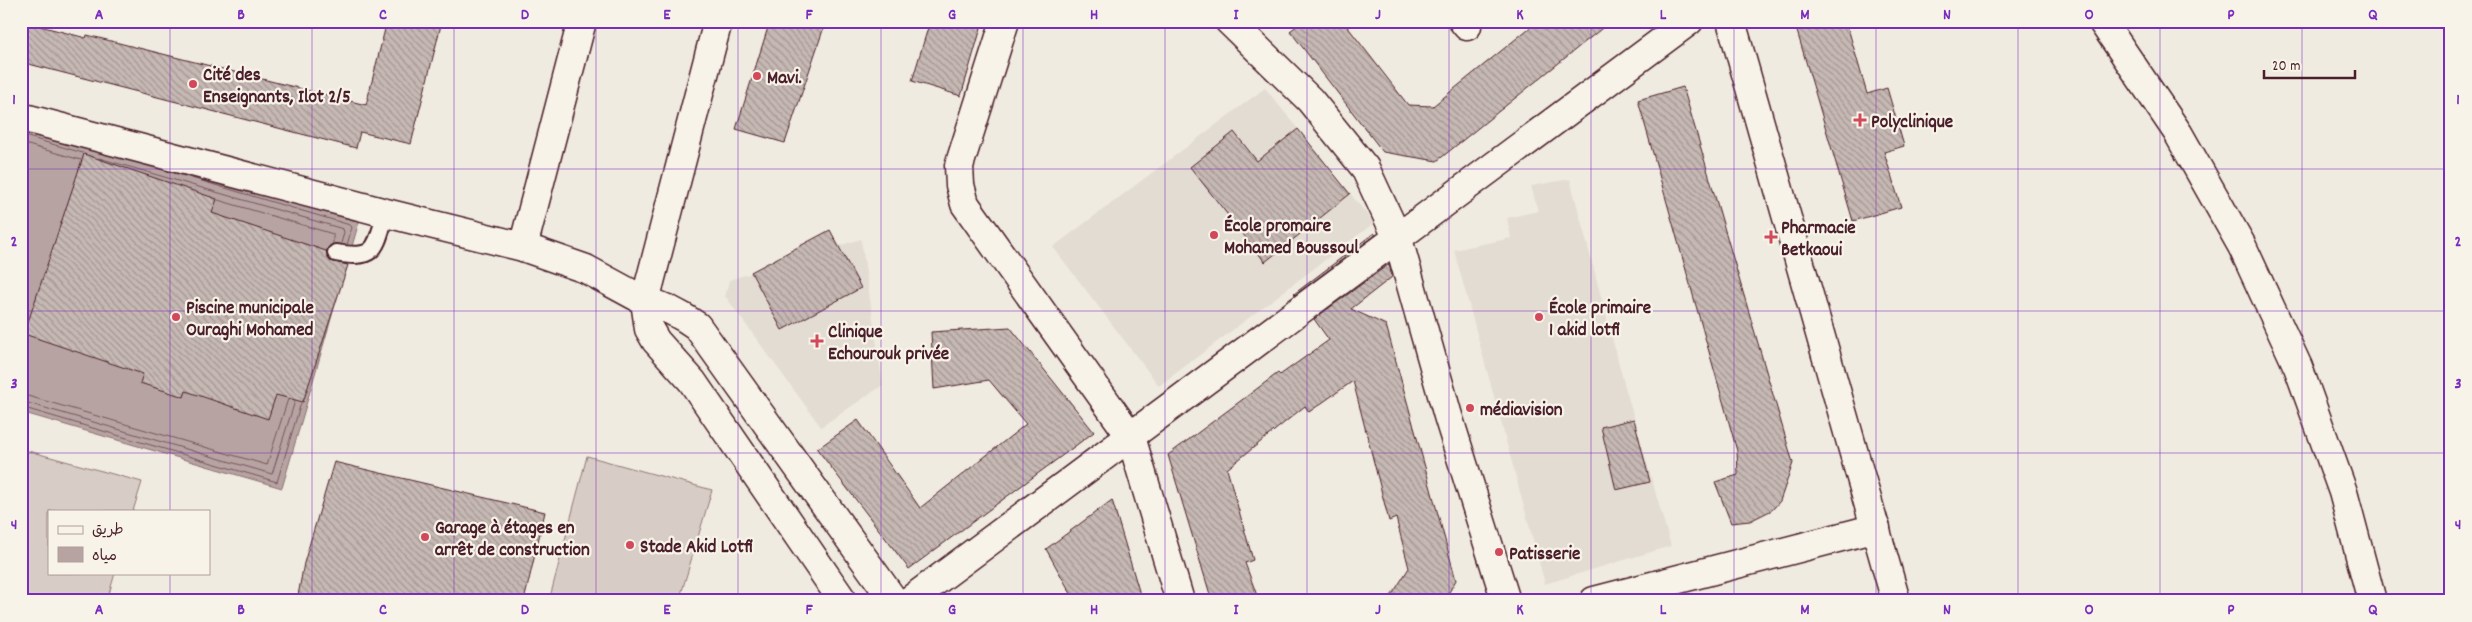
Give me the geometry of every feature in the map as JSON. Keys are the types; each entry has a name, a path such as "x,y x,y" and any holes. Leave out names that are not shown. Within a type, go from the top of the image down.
{"street":[{"path":"523,247 582,21"},
{"path":"718,21 645,302 649,329 656,341 692,381 843,601"},
{"path":"1005,21 959,166 960,185 965,204 1131,437 1180,601"},
{"path":"1229,21 1310,100 1365,168 1398,239 1448,416 1506,601"},
{"path":"908,601 1398,239 1689,21"},
{"path":"1731,21 1896,601"},
{"path":"2102,21 2178,133 2250,263 2304,385 2343,492 2372,601"},
{"path":"21,117 386,214 523,247 586,269 645,302 664,306 682,314 697,326 894,601"},
{"path":"1594,601 1876,528"}],"lane":[{"path":"336,253 357,257 372,249 377,243 386,214"}],"shaded area":[{"name":"École promaire Mohamed Boussoul","path":"1265,88 1374,223 1159,386 1053,247"},
{"name":"École primaire 1 akid lotfi","path":"1570,179 1624,383 1671,546 1545,584 1454,250 1511,238 1507,218 1538,211 1531,186"},
{"name":"Clinique Echourouk privée","path":"861,239 883,385 821,427 725,296 729,280"},
{"path":"21,449 142,482 133,510 48,510 48,574 115,574 107,601 21,601"},
{"name":"Stade Akid Lotfi","path":"587,456 712,490 679,601 549,601"}],"water":[{"name":"Piscine municipale Ouraghi Mohamed","path":"21,123 359,222 282,488 21,412"}],"building":[{"name":"Cité des Enseignants, Ilot 2/5","path":"21,21 86,38 87,35 366,105 387,21 442,21 411,144 360,132 356,148 21,62"},
{"path":"770,21 826,21 785,143 736,129"},
{"path":"930,21 983,21 961,96 912,81"},
{"path":"1303,21 1343,21 1408,105 1433,106 1538,21 1611,21 1437,161 1383,152 1290,31"},
{"name":"Polyclinique","path":"1794,21 1846,21 1867,94 1887,88 1904,146 1884,152 1901,207 1853,221"},
{"path":"1683,87 1793,463 1780,501 1772,510 1750,521 1731,523 1715,482 1738,475 1737,451 1638,100"},
{"path":"1298,129 1350,194 1265,262 1190,167 1234,132 1257,161"},
{"path":"84,154 217,199 212,213 326,251 330,261 348,265 303,402 276,395 268,419 186,391 184,397 140,383 143,374 24,334"},
{"path":"830,230 861,288 782,330 751,272"},
{"path":"1374,233 1376,235 1294,294"},
{"path":"1389,264 1392,277 1351,309 1386,325 1456,580 1444,601 1388,601 1409,568 1396,518 1389,521 1353,381 1309,412 1305,406 1227,469 1253,560 1245,563 1259,601 1212,601 1168,455 1278,373 1280,375 1329,340 1314,319"},
{"path":"1010,327 1094,432 909,569 817,449 858,420 920,508 1026,424 989,380 934,389 931,332"},
{"path":"1634,419 1650,482 1616,490 1601,427"},
{"name":"Garage à étages en arrêt de construction","path":"334,462 545,512 524,601 297,601 304,563"},
{"path":"1112,500 1142,601 1075,601 1046,549"}],"place":[{"name":"Mavi.","path":"757,76"},
{"name":"Cité des Enseignants, Ilot 2/5","path":"193,84"},
{"name":"Polyclinique","path":"1860,120"},
{"name":"École promaire Mohamed Boussoul","path":"1214,235"},
{"name":"Pharmacie Betkaoui","path":"1771,237"},
{"name":"Piscine municipale Ouraghi Mohamed","path":"176,317"},
{"name":"École primaire 1 akid lotfi","path":"1539,317"},
{"name":"Clinique Echourouk privée","path":"817,341"},
{"name":"médiavision","path":"1470,408"},
{"name":"Garage à étages en arrêt de construction","path":"425,537"},
{"name":"Stade Akid Lotfi","path":"630,545"},
{"name":"Patisserie","path":"1499,552"}]}
